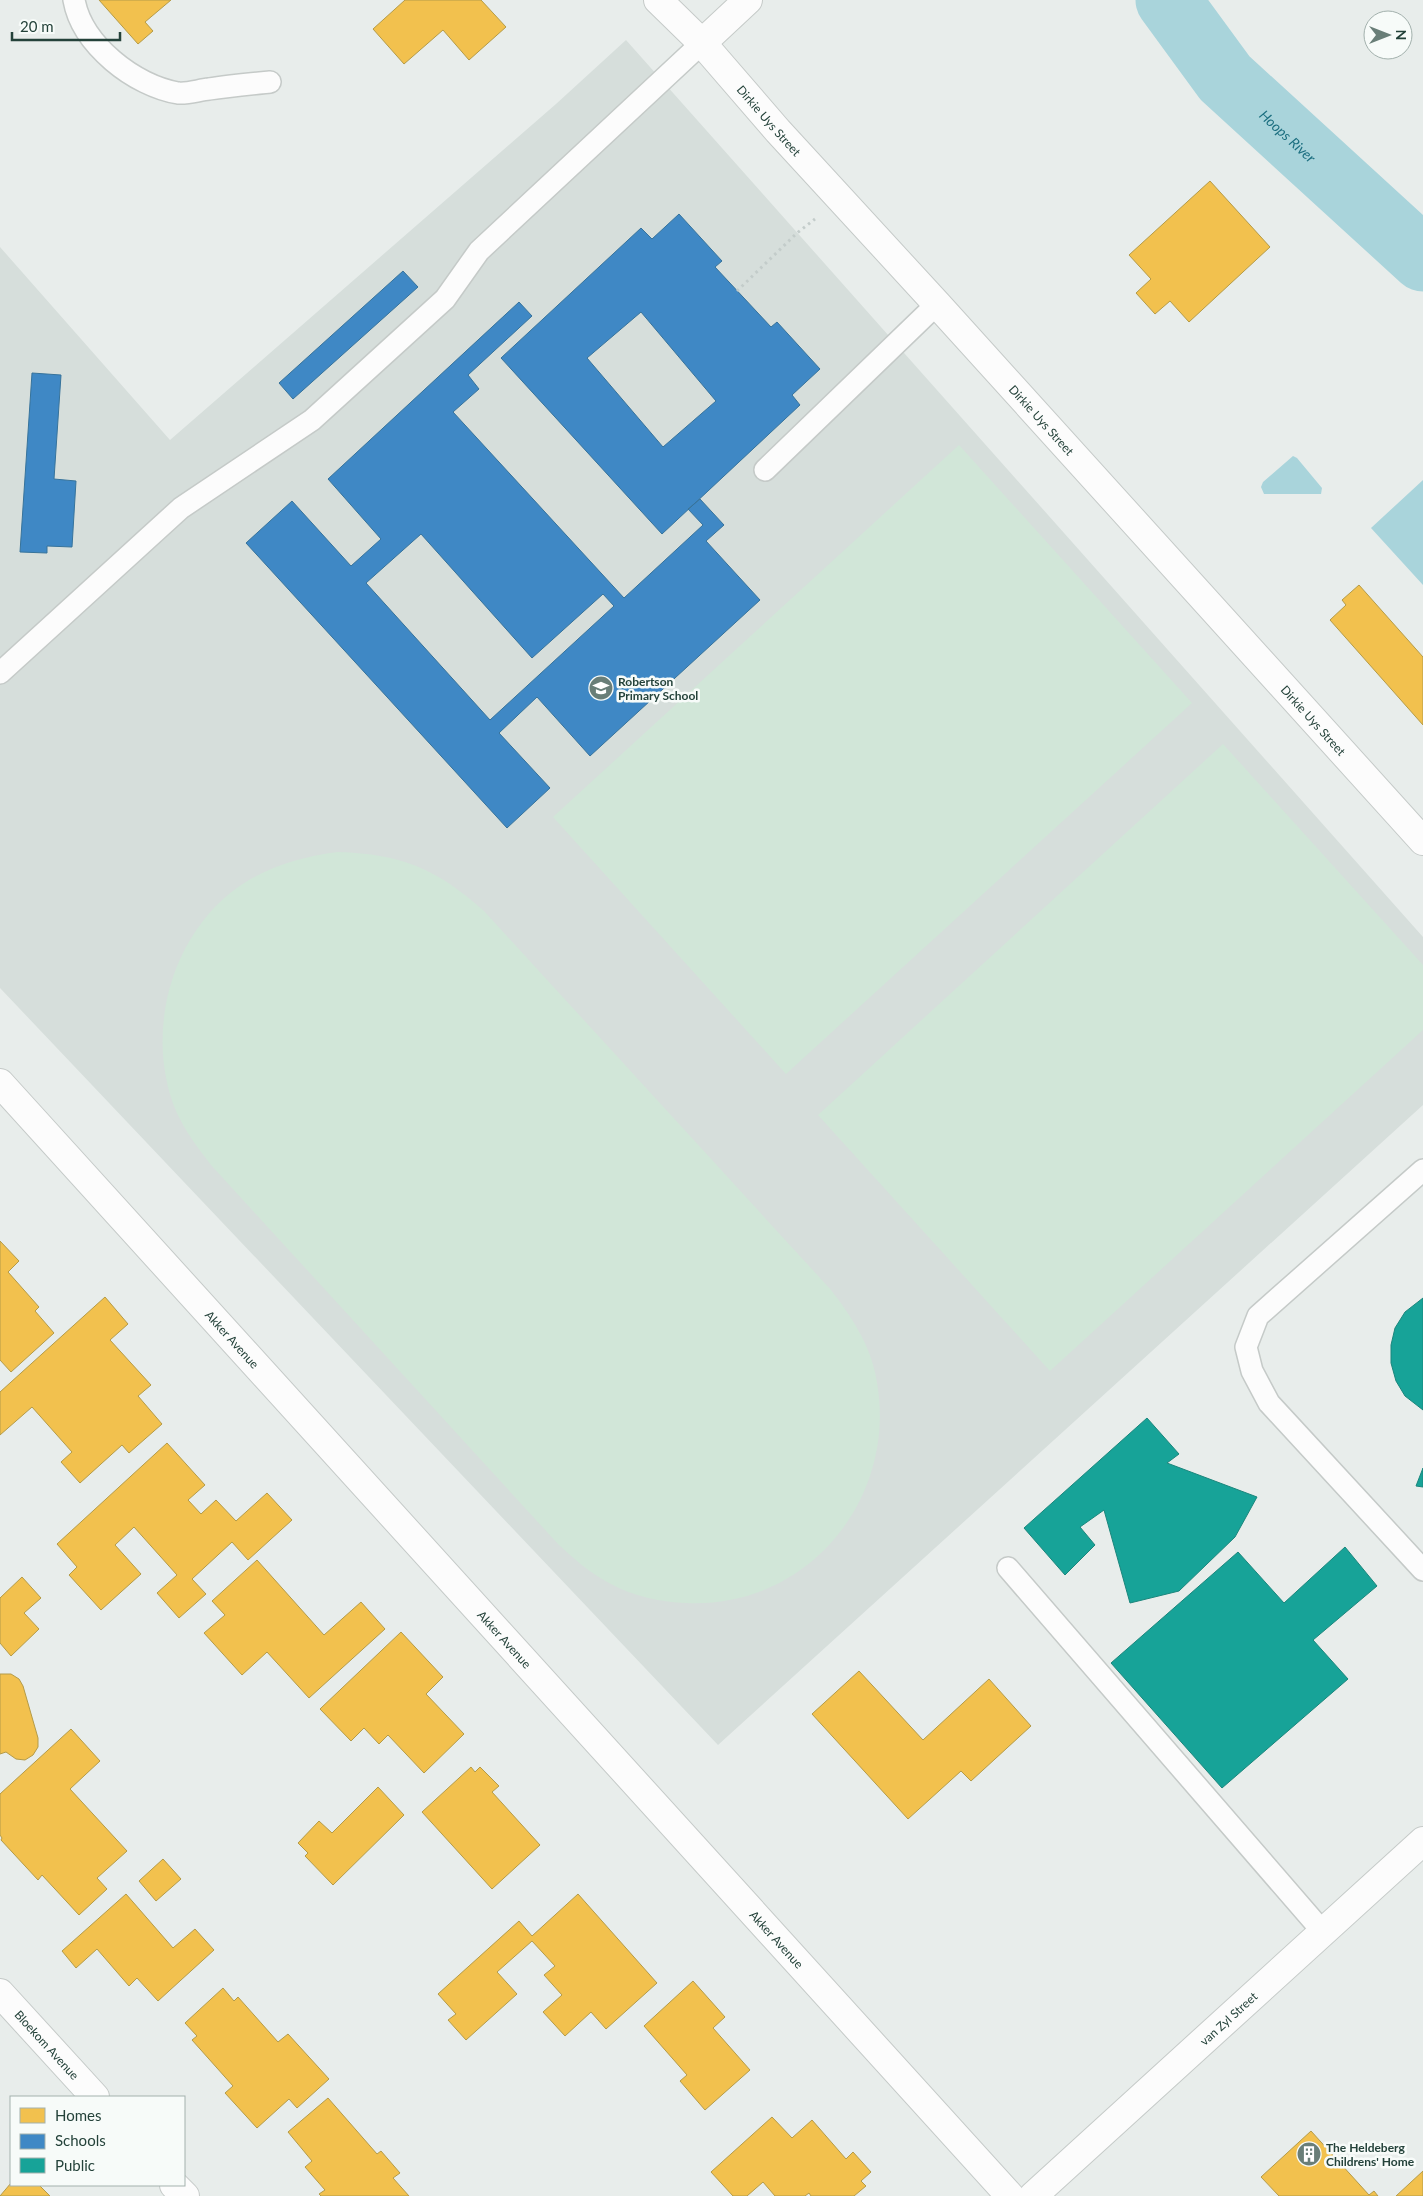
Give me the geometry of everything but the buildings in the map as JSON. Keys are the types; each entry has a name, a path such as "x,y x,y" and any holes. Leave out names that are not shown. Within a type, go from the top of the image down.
{"street":[{"name":"Dirkie Uys Street","path":"658,0 702,43 778,131 1423,841"},
{"path":"702,43 748,0"},
{"name":"Akker Avenue","path":"0,1083 1010,2196"},
{"name":"van Zyl Street","path":"1033,2196 1423,1841"},
{"name":"Bloekom Avenue","path":"0,1993 94,2096"},
{"path":"175,2186 184,2196"}],"lane":[{"path":"74,0 80,20 100,48 119,66 145,83 180,93 270,82"},
{"path":"0,673 181,508 312,420 445,299 479,251 702,43"},
{"path":"765,470 937,304"},
{"path":"1423,1170 1258,1316 1246,1347 1252,1371 1269,1403 1423,1570"},
{"path":"1008,1568 1323,1932"}],"path":[{"path":"737,291 798,233 841,199"}],"shaded area":[{"name":"Robertson Primary School","path":"626,40 1423,937 1423,1105 718,1745 0,988 0,247 170,440 556,104"}],"green space":[{"path":"959,445 1192,703 786,1074 553,817"},
{"path":"1223,744 1423,965 1423,1030 1050,1371 818,1115"},
{"path":"338,852 361,853 400,860 434,874 467,896 484,911 831,1290 846,1310 869,1353 876,1377 880,1421 874,1463 859,1502 836,1537 806,1566 771,1587 730,1600 686,1603 656,1600 637,1595 618,1588 595,1575 558,1544 211,1165 192,1139 176,1111 167,1080 163,1048 164,1015 171,983 183,952 200,924 222,900 249,880 270,869 292,862"}],"water":[{"path":"1293,456 1297,458 1322,488 1321,494 1264,494 1261,487 1263,482"},
{"path":"1423,480 1423,585 1371,528"}],"waterway":[{"name":"Hoops River","path":"1168,0 1225,78 1423,259"}],"place":[{"name":"Robertson Primary School","path":"601,688"},
{"name":"The Heldeberg Childrens' Home","path":"1309,2154"}]}
